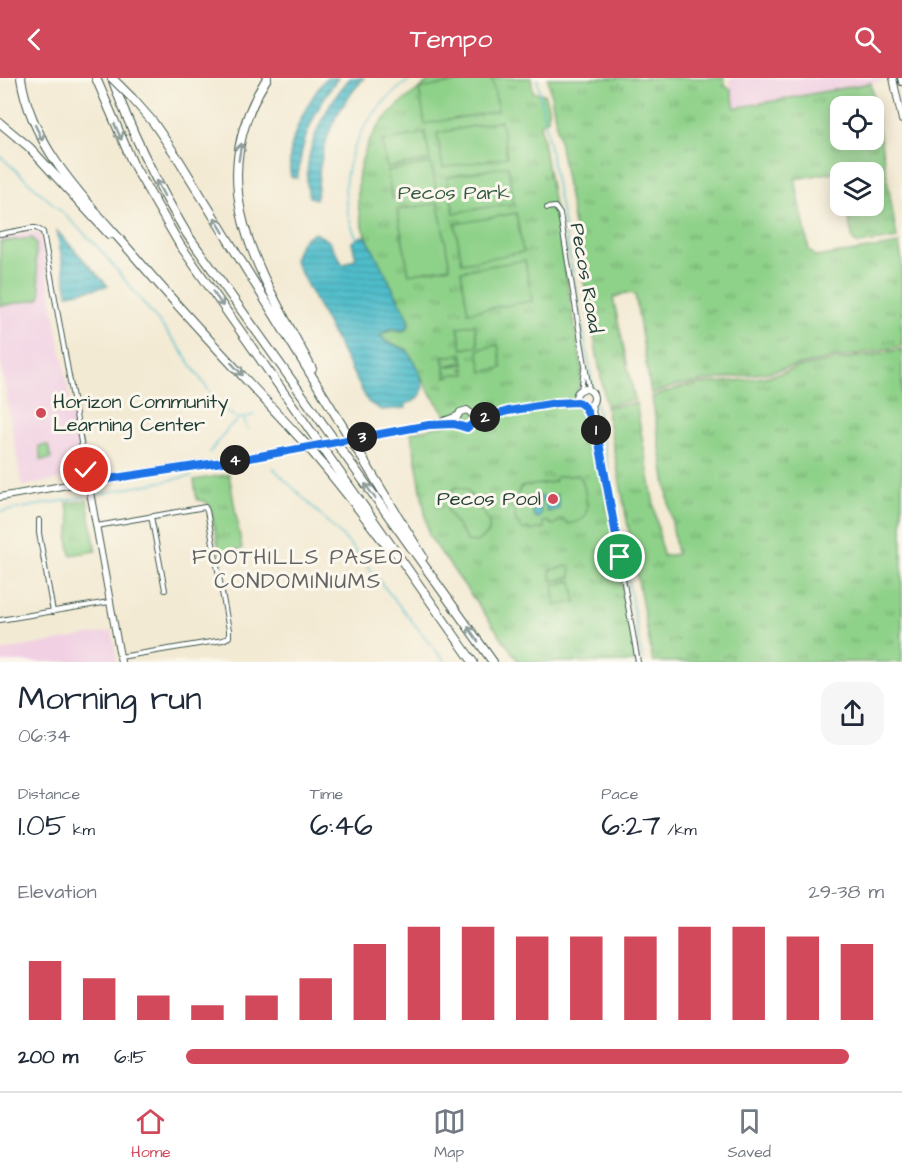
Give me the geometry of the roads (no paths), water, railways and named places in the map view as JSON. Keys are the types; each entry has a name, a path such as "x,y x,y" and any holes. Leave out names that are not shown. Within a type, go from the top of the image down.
{"highway":[{"path":"21,78 30,115 52,157 154,280 316,456 441,616"},
{"path":"96,78 133,164 180,245 473,662"},
{"path":"112,78 153,122 173,151 454,606"},
{"path":"112,78 148,166 187,234 493,662"},
{"path":"267,78 252,108 240,147 237,179 242,219 256,261 338,418"},
{"path":"0,123 28,147 154,280"}],"street":[{"path":"893,78 902,120"},
{"name":"Pecos Road","path":"547,207 556,208 560,214 589,389"},
{"path":"0,234 32,228 40,230 45,238 88,482 120,660 229,637 205,507 96,526"},
{"name":"Pecos Road","path":"578,396 584,364"},
{"path":"429,425 458,425 467,428 474,421 495,414 556,403 578,396 589,389 594,397 592,404 596,429 638,662"},
{"path":"578,396 596,429"},
{"path":"585,407 592,404"},
{"path":"0,497 287,451 429,425 457,416 463,410 472,413 495,414"},
{"path":"472,413 474,421"},
{"path":"457,416 458,425"},
{"path":"151,516 165,590"},
{"path":"39,520 39,533 53,612"},
{"path":"0,620 110,602"}],"water":[{"path":"326,78 338,78 326,95 308,131 297,178 291,177 291,151 298,124"},
{"path":"350,78 364,78 341,108 330,129 319,170 316,199 309,197 308,165 316,133 331,104"},
{"path":"57,231 108,286 68,294"},
{"path":"315,233 329,241 343,265 356,258 352,242 362,236 366,237 369,242 409,320 409,324 403,331 392,328 380,335 386,342 407,350 420,373 423,389 415,400 405,404 406,408 381,410 368,402 294,260 303,240"},
{"path":"535,495 543,498 557,495 559,509 547,512 545,501 542,500 541,515 538,518 534,516 532,508 526,506 524,502 527,499 534,499"}],"waterway":[{"path":"358,241 349,218 345,195 347,172 353,150 363,129 377,110 412,78"},
{"path":"537,78 643,662"},
{"path":"0,156 98,247 179,347 220,407 238,419 254,415"},
{"path":"244,419 247,429"},
{"path":"210,452 228,428 237,421"},
{"path":"273,468 347,541 445,662"},
{"path":"99,494 191,476"},
{"path":"0,512 84,497"}],"place":[{"name":"Horizon Community Learning Center","path":"41,413"},
{"name":"Pecos Pool","path":"553,499"}],"district":[{"name":"FOOTHILLS PASEO CONDOMINIUMS","path":"298,569"}],"park label":[{"name":"Pecos Park","path":"454,193"}]}
